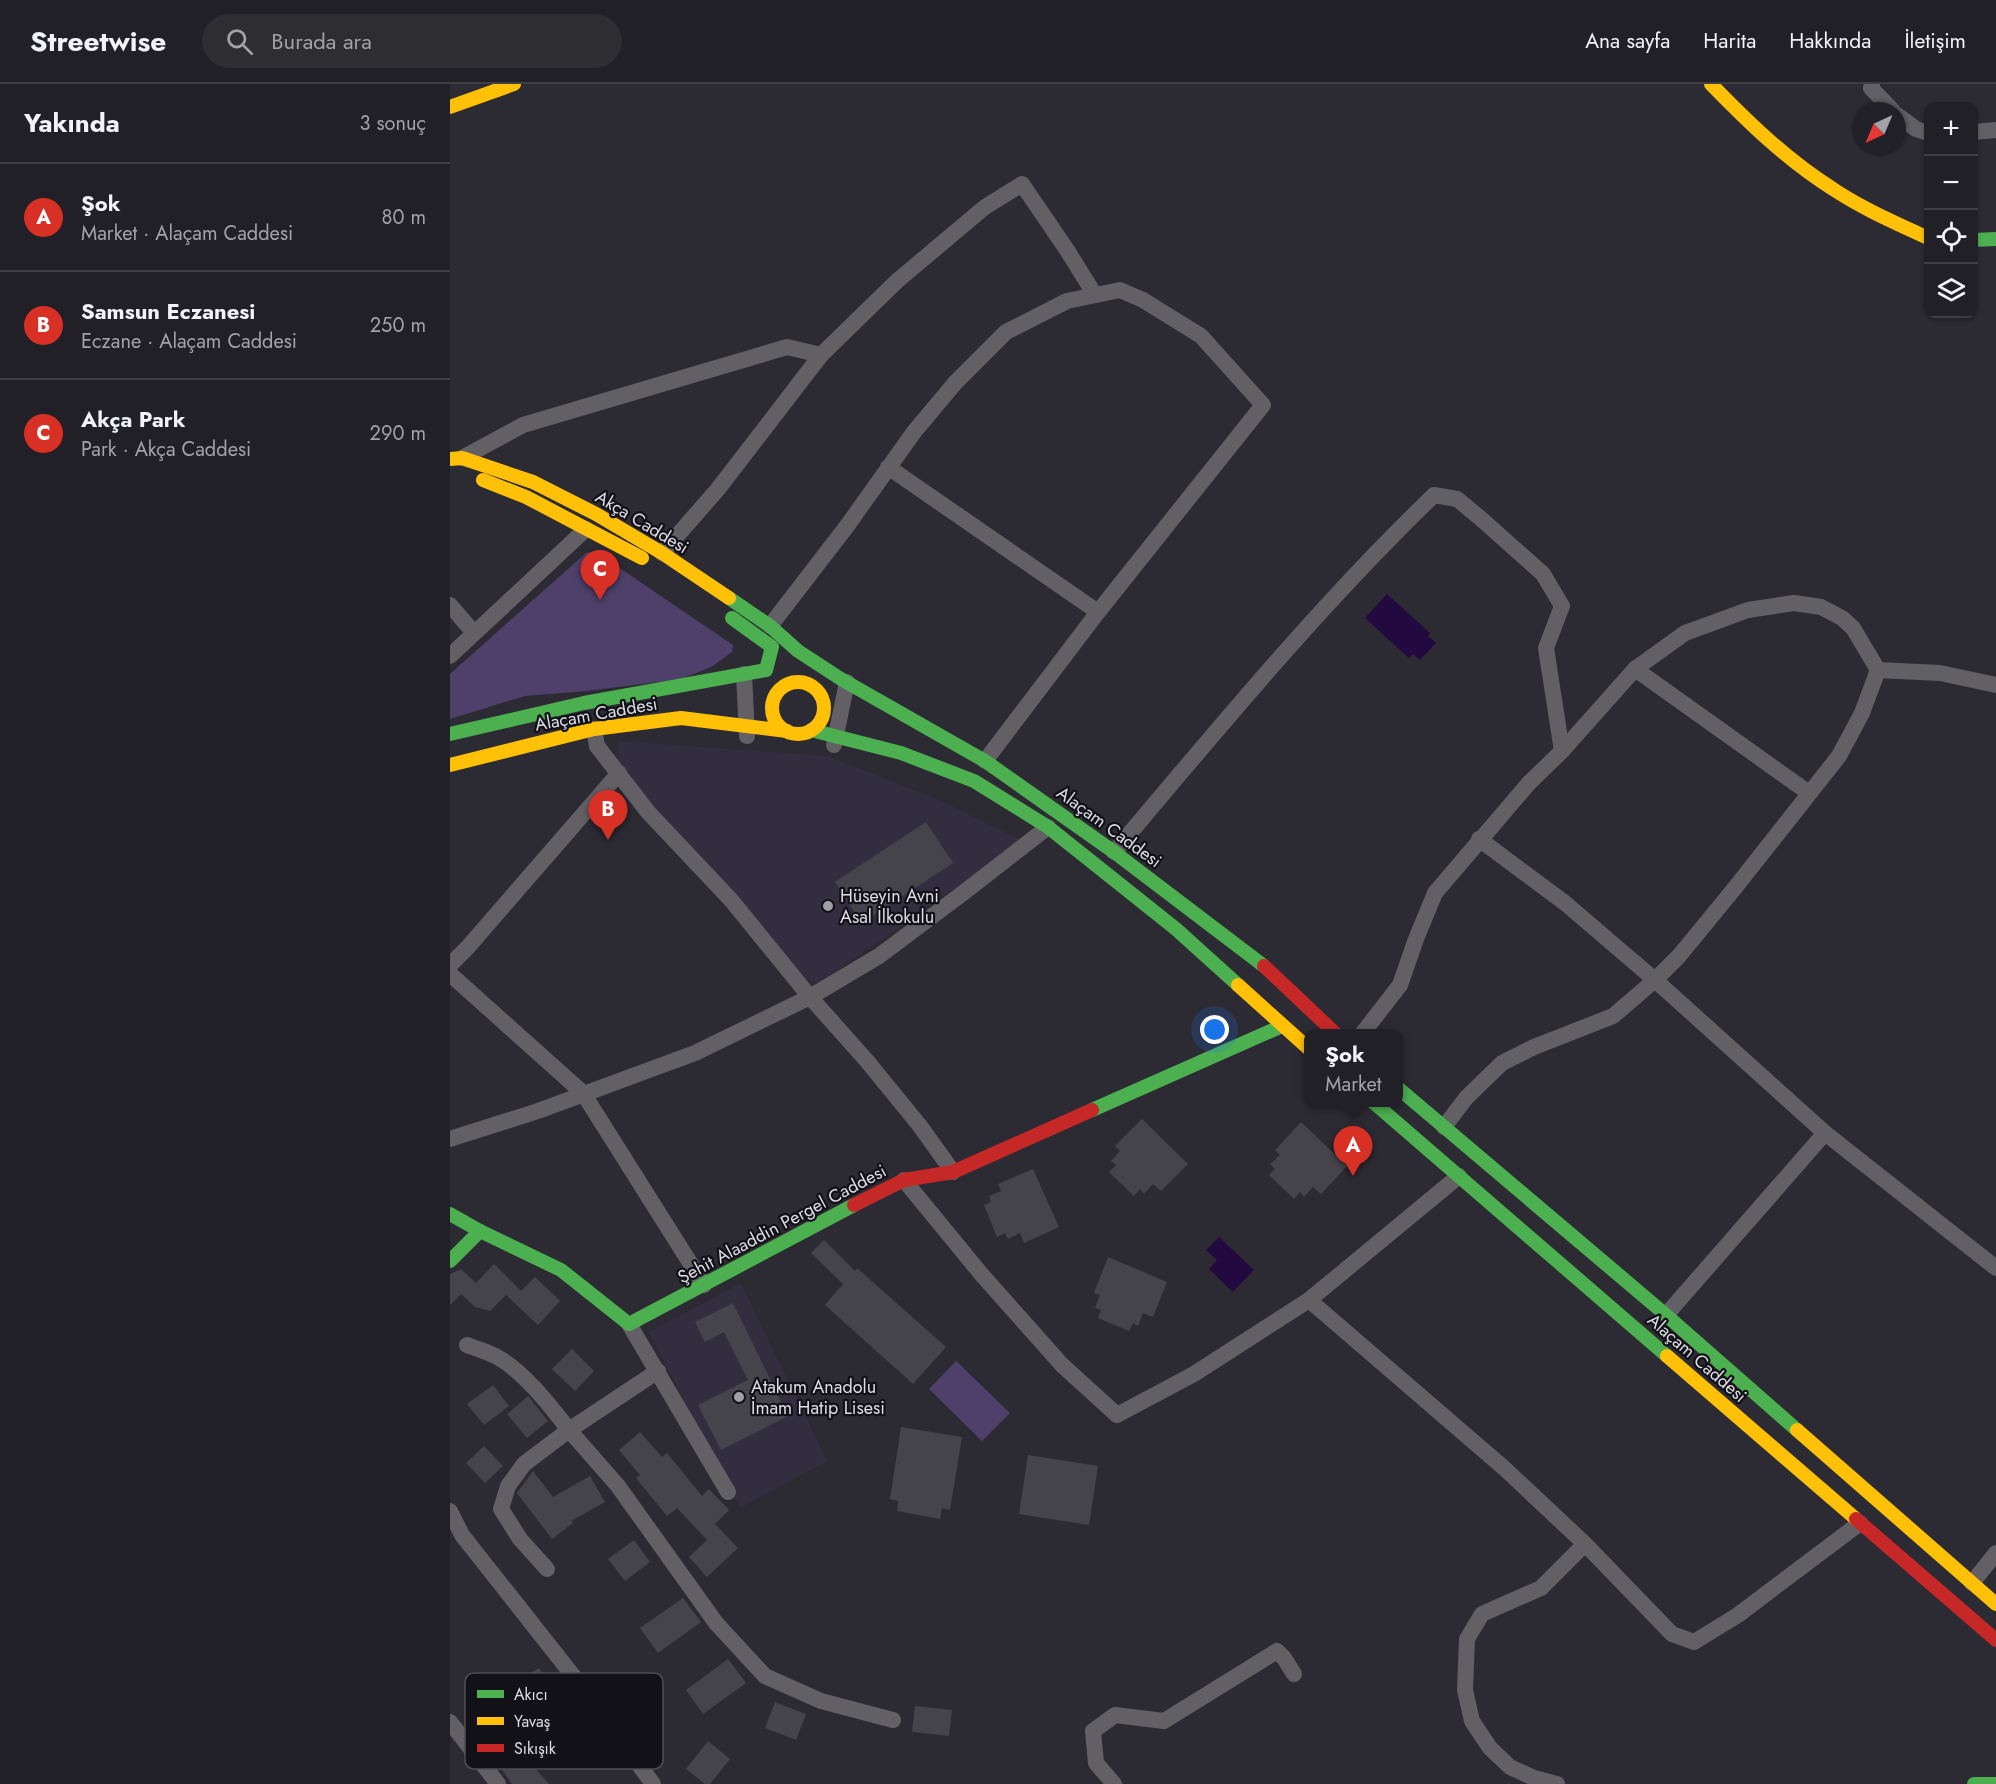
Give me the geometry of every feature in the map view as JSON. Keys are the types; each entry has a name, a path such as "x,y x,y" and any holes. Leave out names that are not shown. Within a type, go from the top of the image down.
{"main road":[{"path":"450,107 514,84"},
{"path":"1711,84 1754,129 1821,182 1873,212 1924,236"},
{"path":"1978,240 1996,240"},
{"name":"Akça Caddesi","path":"454,462 461,472 526,497 586,529 658,559"},
{"name":"Akça Caddesi","path":"454,462 533,482 596,514 740,617 770,626 798,651 844,681"},
{"path":"723,611 740,617 772,647 766,670 788,684 805,683 813,686 844,681"},
{"name":"Alaçam Caddesi","path":"450,734 584,703 766,670"},
{"name":"Alaçam Caddesi","path":"844,681 986,760 1114,852 1260,962 1331,1029"},
{"path":"788,684 776,695 773,702 775,719 787,731 795,733 812,730 818,724 824,709 823,700 813,686"},
{"name":"Alaçam Caddesi","path":"450,765 594,729 681,718 747,732 787,731"},
{"name":"Alaçam Caddesi","path":"812,730 835,741 902,753 974,781 1048,827 1176,929 1304,1045"},
{"name":"Şehit Alaaddin Pergel Caddesi","path":"629,1324 827,1218 904,1180 953,1172 1282,1026"},
{"name":"Alaçam Caddesi","path":"1403,1092 1666,1315 1996,1604"},
{"name":"Alaçam Caddesi","path":"1380,1107 1996,1640"},
{"path":"450,1214 561,1270 629,1324"},
{"path":"450,1261 480,1231"},
{"path":"1974,1784 1996,1784"}],"street":[{"path":"1872,84 1871,88 1884,102"},
{"path":"1906,122 1924,131"},
{"path":"1978,132 1996,130"},
{"path":"658,559 718,489 821,355 897,281 985,207 1022,184 1095,295"},
{"path":"770,626 847,526 914,432 955,383 1006,332 1067,301 1120,291 1143,300 1202,336 1263,405 1098,612 986,760"},
{"path":"454,462 523,425 754,357 787,348 821,355"},
{"path":"888,467 1098,612"},
{"path":"1114,852 1245,698 1390,537 1434,495 1458,499 1479,517 1543,574 1562,606 1546,648 1562,751"},
{"path":"450,657 586,529"},
{"path":"1366,1029 1401,985 1416,939 1435,893 1529,783 1562,751 1635,669 1685,633 1748,610 1794,603 1821,607 1842,618 1852,628 1878,670"},
{"path":"450,605 474,633"},
{"path":"1635,669 1809,793"},
{"path":"1878,670 1940,673 1996,685"},
{"path":"1444,1127 1466,1098 1502,1064 1534,1047 1613,1016 1679,956 1839,756 1862,713 1878,670"},
{"path":"744,674 747,732"},
{"path":"835,741 844,681"},
{"path":"594,729 597,746 648,812 731,900 810,997 882,1079 953,1172"},
{"path":"450,965 619,773"},
{"path":"450,1139 538,1111 694,1053 810,997 879,956 1048,827"},
{"path":"1479,839 1565,903 1655,980 1825,1133 1996,1268"},
{"path":"450,974 583,1093 704,1285"},
{"path":"1666,1315 1825,1133"},
{"path":"904,1180 982,1275 1062,1365 1117,1415 1194,1374 1309,1300 1459,1176"},
{"path":"1309,1300 1495,1461 1586,1544 1672,1634 1694,1642 1738,1615 1860,1523"},
{"path":"629,1324 728,1492"},
{"path":"467,1345 499,1358 520,1375 555,1412 618,1486 716,1623 765,1676 821,1701 893,1720"},
{"path":"548,1569 520,1539 501,1509 508,1486 524,1464 569,1430 658,1371"},
{"path":"450,1511 462,1535 571,1673"},
{"path":"1557,1784 1534,1779 1510,1767 1490,1748 1472,1721 1465,1690 1467,1639 1482,1614 1541,1588 1586,1544"},
{"path":"1972,1583 1996,1552"},
{"path":"1114,1784 1096,1763 1093,1731 1115,1715 1164,1721 1277,1651 1294,1674"},
{"path":"450,1722 465,1741"},
{"path":"486,1769 498,1784"},
{"path":"642,1769 653,1784"}],"shaded area":[{"path":"587,552 599,554 733,645 732,652 713,666 681,679 525,696 450,719 450,674"},
{"path":"1387,594 1430,633 1428,636 1436,643 1420,660 1413,654 1409,658 1365,618"},
{"name":"Hüseyin Avni Asal İlkokulu","path":"619,741 827,756 935,798 1023,841 819,983 780,971 619,773"},
{"path":"1219,1237 1254,1270 1233,1292 1209,1269 1217,1260 1206,1250"},
{"name":"Atakum Anadolu İmam Hatip Lisesi","path":"741,1283 827,1461 740,1508 649,1332"},
{"path":"956,1361 1010,1413 982,1441 929,1389"}],"building":[{"path":"926,822 953,863 862,923 835,882"},
{"path":"1142,1119 1188,1164 1161,1191 1153,1184 1144,1194 1140,1189 1134,1196 1109,1172 1116,1165 1111,1161 1120,1151 1115,1146"},
{"path":"1301,1122 1347,1166 1321,1194 1313,1187 1304,1197 1300,1192 1294,1199 1269,1175 1275,1169 1270,1164 1280,1155 1275,1150"},
{"path":"1033,1169 1059,1227 1024,1243 1020,1233 1008,1239 1005,1233 997,1237 984,1205 991,1202 989,1196 1001,1191 998,1184"},
{"path":"824,1240 855,1271 857,1268 946,1347 913,1384 825,1305 843,1284 811,1253"},
{"path":"1108,1257 1167,1282 1153,1317 1143,1313 1138,1326 1133,1323 1129,1331 1098,1318 1101,1310 1095,1308 1100,1295 1094,1293"},
{"path":"494,1264 521,1291 535,1277 560,1301 538,1325 506,1295 490,1311 475,1307 461,1294 450,1305 450,1274 461,1269 476,1283"},
{"path":"733,1303 788,1416 721,1450 698,1405 748,1380 724,1332 705,1342 695,1322"},
{"path":"572,1349 594,1371 575,1391 552,1369"},
{"path":"493,1385 509,1406 484,1425 467,1404"},
{"path":"528,1396 548,1421 527,1438 507,1414"},
{"path":"901,1427 962,1437 950,1510 942,1508 940,1519 897,1511 898,1501 890,1499"},
{"path":"640,1432 662,1457 667,1453 702,1496 709,1489 729,1510 715,1524 738,1548 707,1577 689,1557 707,1540 677,1508 667,1516 636,1478 640,1475 619,1450"},
{"path":"484,1446 503,1466 485,1483 466,1463"},
{"path":"1028,1455 1098,1466 1089,1525 1019,1514"},
{"path":"533,1471 553,1497 590,1476 605,1502 571,1521 573,1523 552,1539 517,1493"},
{"path":"634,1540 650,1562 625,1581 608,1559"},
{"path":"683,1598 701,1622 658,1653 640,1628"},
{"path":"728,1659 746,1683 703,1714 686,1690"},
{"path":"539,1668 542,1673 531,1673"},
{"path":"775,1702 806,1714 796,1740 765,1728"},
{"path":"915,1706 952,1710 949,1736 912,1732"},
{"path":"708,1741 730,1759 710,1784 705,1784 686,1769"},
{"path":"501,1769 536,1769 549,1784 512,1784"}],"traffic: fast":[{"path":"1978,240 1996,239"},
{"path":"729,598 770,626 798,651 841,679 985,761 1114,852 1264,966"},
{"path":"732,618 772,647 766,670"},
{"path":"450,734 584,703 766,670"},
{"path":"811,730 901,753 974,781 1048,827 1176,929 1238,985"},
{"path":"1092,1110 1282,1026"},
{"path":"1403,1092 1666,1315 1797,1430"},
{"path":"1379,1107 1667,1356"},
{"path":"450,1214 561,1270 629,1324 854,1205"},
{"path":"450,1261 480,1231"},
{"path":"1974,1784 1996,1784"}],"traffic: slow":[{"path":"450,107 514,84"},
{"path":"1711,84 1769,140 1816,178 1856,203 1924,236"},
{"path":"450,459 462,458 533,482 596,514 662,553 729,598"},
{"path":"483,480 526,497 642,558"},
{"path":"798,682 808,684 816,690 822,698 824,708 822,718 816,726 808,732 798,734 788,732 780,726 774,718 772,708 774,698 780,690 788,684 798,682"},
{"path":"450,765 594,729 681,718 787,731"},
{"path":"1238,985 1304,1044"},
{"path":"1667,1356 1856,1519"},
{"path":"1797,1430 1996,1604"}],"traffic: jam":[{"path":"1264,966 1331,1029"},
{"path":"854,1205 904,1180 953,1172 1092,1110"},
{"path":"1856,1519 1996,1640"}],"place":[{"name":"Akça Park","path":"600,600"},
{"name":"Samsun Eczanesi","path":"608,840"},
{"name":"Hüseyin Avni Asal İlkokulu","path":"828,906"},
{"name":"Şok","path":"1353,1176"},
{"name":"Atakum Anadolu İmam Hatip Lisesi","path":"739,1397"}]}
